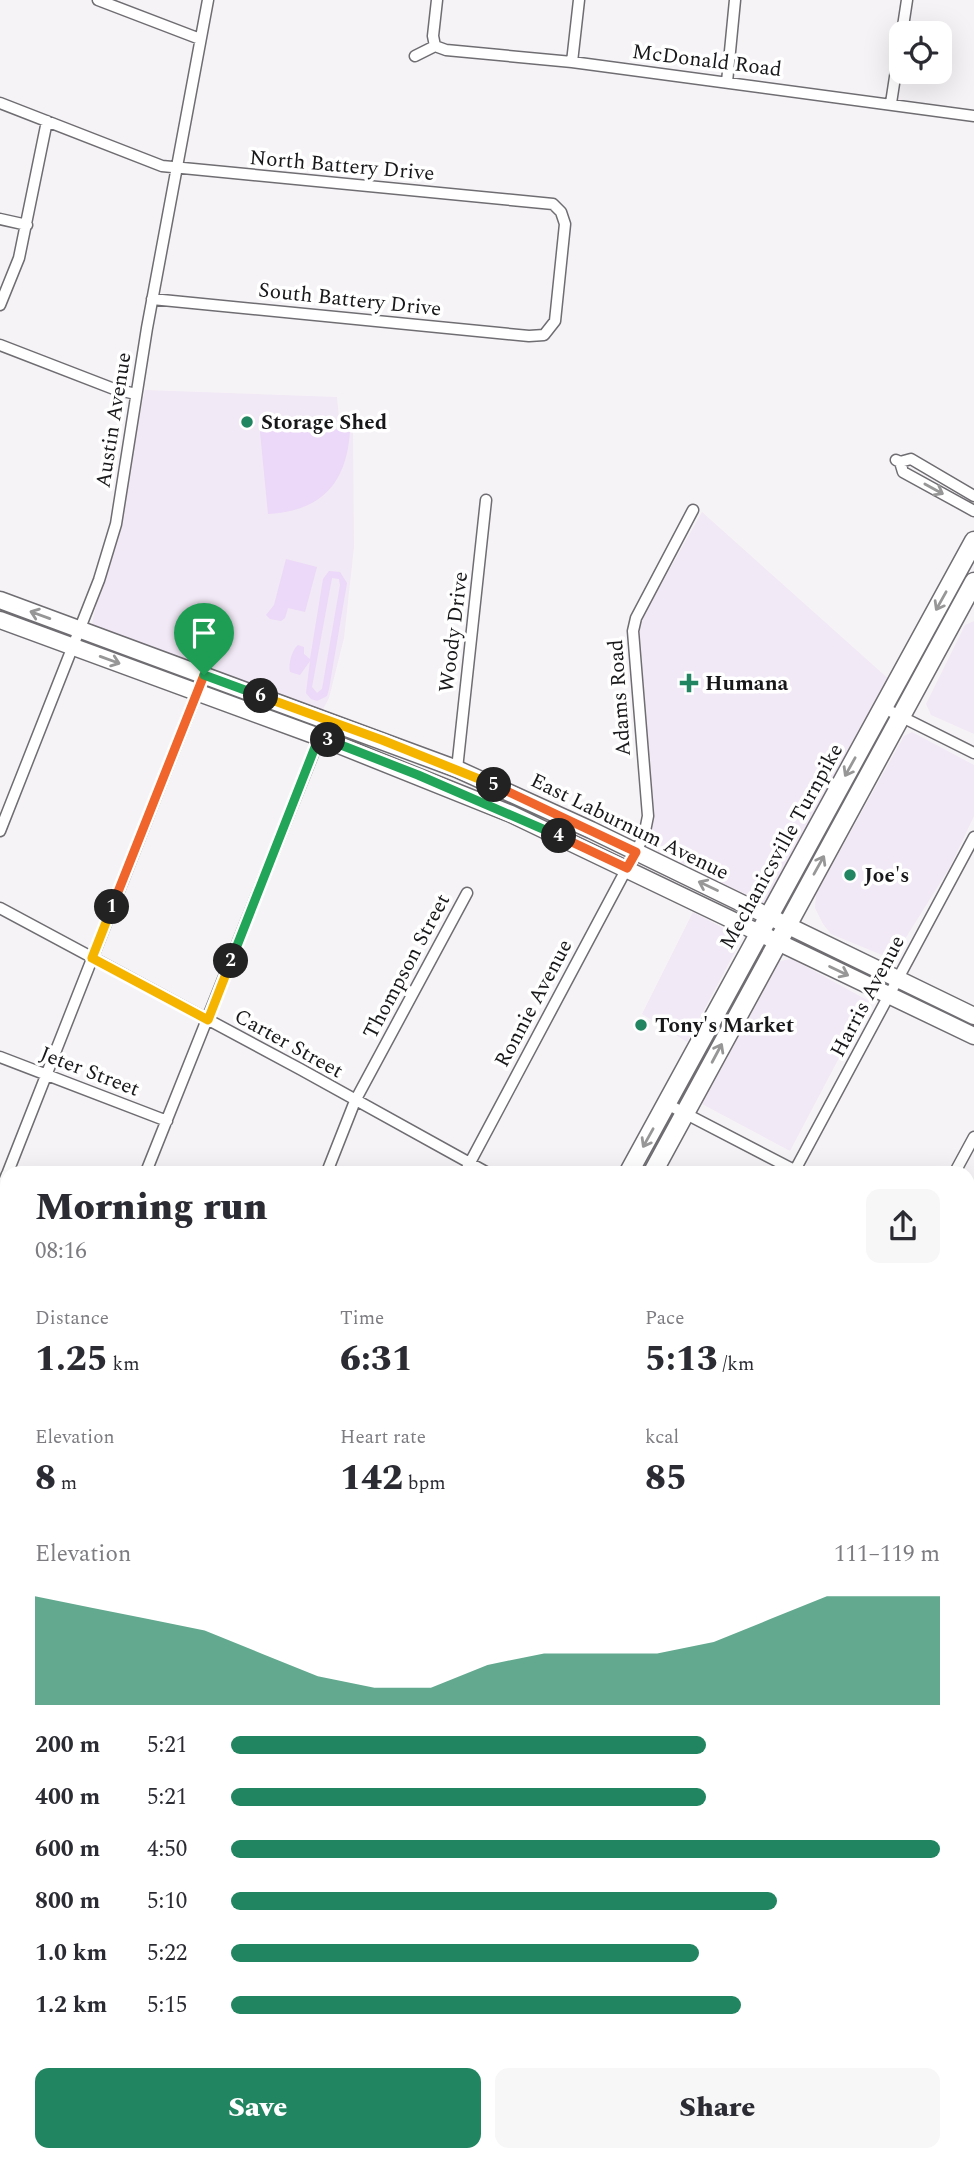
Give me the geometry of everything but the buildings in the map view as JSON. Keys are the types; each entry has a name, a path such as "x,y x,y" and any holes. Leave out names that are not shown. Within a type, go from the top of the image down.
{"highway":[{"name":"Mechanicsville Turnpike","path":"632,1166 974,541"},
{"name":"Mechanicsville Turnpike","path":"656,1166 974,582"}],"main road":[{"name":"East Laburnum Avenue","path":"0,600 457,769 636,852 764,924"},
{"name":"East Laburnum Avenue","path":"0,620 319,737 511,814 627,868 764,924"},
{"path":"764,924 890,995 974,1036"},
{"path":"782,933 831,948 974,1016"}],"street":[{"path":"98,0 200,39"},
{"name":"Austin Avenue","path":"0,831 99,580 116,524 152,299 208,0"},
{"path":"415,56 435,46 433,36 437,0"},
{"path":"572,62 579,0"},
{"path":"727,82 735,0"},
{"path":"904,21 907,0"},
{"name":"McDonald Road","path":"435,46 446,50 572,62 974,116"},
{"path":"891,103 894,84"},
{"name":"North Battery Drive","path":"0,103 162,166 553,204 561,212 565,224 555,321 544,335"},
{"path":"0,305 19,258 47,121"},
{"path":"0,219 27,225"},
{"name":"South Battery Drive","path":"152,299 516,335 544,335"},
{"path":"0,345 114,389 136,394"},
{"path":"974,496 911,460 898,461 903,472 974,511"},
{"name":"Woody Drive","path":"457,769 486,500"},
{"name":"Adams Road","path":"636,852 644,836 648,816 633,631 636,618 693,510"},
{"path":"10,1166 204,675"},
{"path":"883,707 974,753"},
{"path":"148,1166 326,720"},
{"name":"Harris Avenue","path":"799,1166 974,837"},
{"name":"Ronnie Avenue","path":"468,1166 636,852"},
{"name":"Thompson Street","path":"329,1166 355,1101 467,893"},
{"name":"Carter Street","path":"0,908 355,1101 464,1166"},
{"name":"Jeter Street","path":"0,1057 167,1121"},
{"path":"667,1104 785,1166"},
{"path":"958,1166 974,1137"}],"shaded area":[{"path":"145,390 337,397 339,418 353,428 354,547 344,638 329,698 313,728 88,641"},
{"path":"267,424 350,430 344,465 328,491 317,500 287,512 268,514 260,432"},
{"path":"702,512 901,690 782,912 653,849 638,638 641,620"},
{"path":"286,559 317,567 305,612 288,608 281,621 270,619 266,615 274,605"},
{"path":"329,571 340,572 347,583 329,689 327,696 317,701 306,693 310,661 300,675 290,672 290,665 292,654 298,645 304,647 304,654 310,659 323,579","holes":["332,578 339,579 322,689 317,693 312,687"]},
{"path":"974,621 974,734 931,715 926,704 965,625"},
{"path":"912,732 974,765 974,816 950,867 900,947 882,955 831,934 815,908 816,894 904,736"},
{"path":"693,912 734,934 738,946 687,1042 642,1014"},
{"path":"792,959 869,1001 790,1151 702,1104 780,961"}],"place":[{"name":"Storage Shed","path":"247,422"},
{"name":"Humana","path":"689,683"},
{"name":"Joe's","path":"850,875"},
{"name":"Tony's Market","path":"641,1025"}],"route":[{"path":"204,675 457,769 636,852 627,868 535,824 319,737 208,1020 92,958 204,675"}]}
